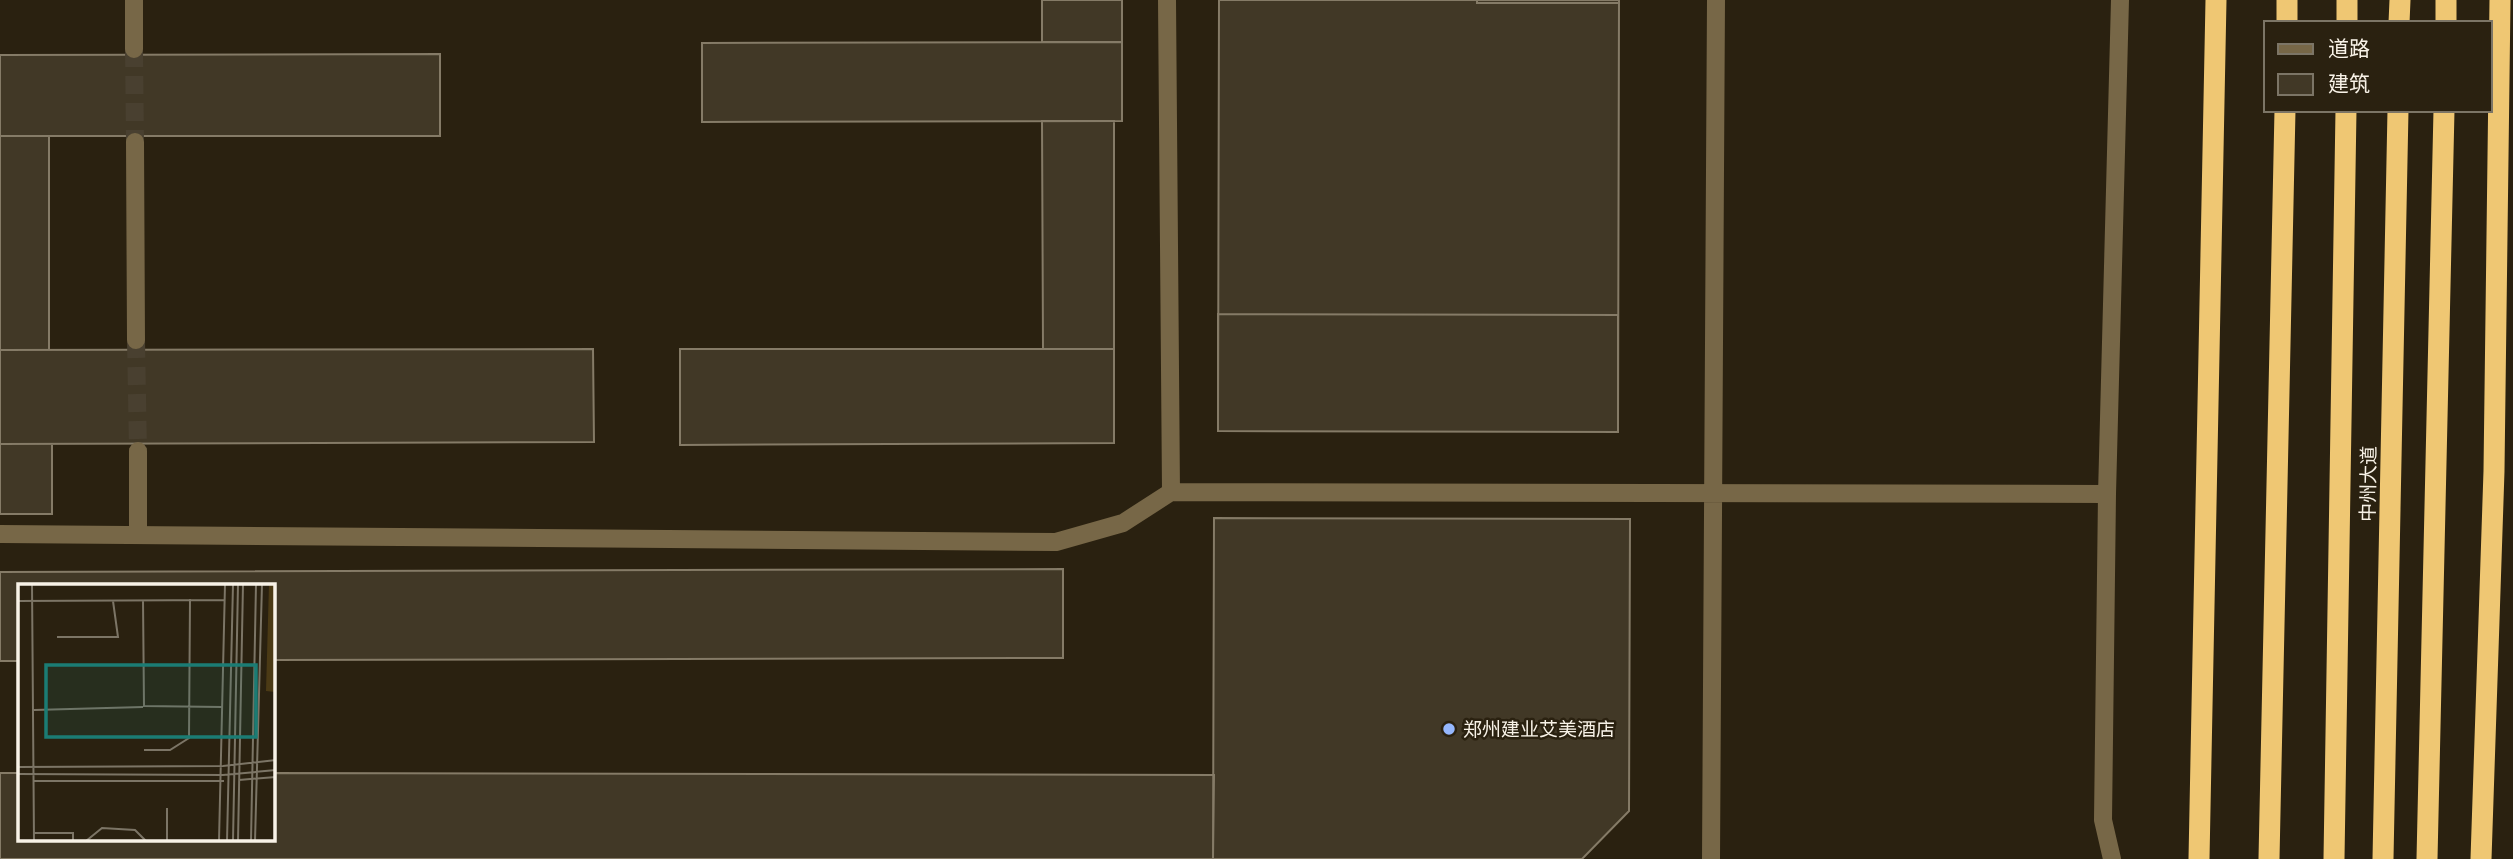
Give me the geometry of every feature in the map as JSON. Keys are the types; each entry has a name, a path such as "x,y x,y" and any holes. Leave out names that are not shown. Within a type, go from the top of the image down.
{"highway":[{"path":"2199,859 2216,0"},
{"path":"2287,0 2287,21"},
{"path":"2347,0 2347,21"},
{"path":"2399,21 2400,0"},
{"path":"2446,0 2446,21"},
{"path":"2481,859 2494,471 2500,0"},
{"path":"2269,859 2285,112"},
{"name":"中州大道","path":"2334,859 2346,112"},
{"name":"中州大道","path":"2384,859 2398,112"},
{"path":"2427,859 2444,112"}],"street":[{"path":"134,0 134,49"},
{"path":"1167,0 1171,492"},
{"path":"1711,859 1716,0"},
{"path":"2112,859 2103,820 2107,495 2120,0"},
{"path":"135,142 136,340"},
{"path":"138,451 138,533"},
{"path":"0,534 1056,542 1123,523 1171,492 2107,495"}],"building":[{"path":"1042,0 1122,0 1122,42 1042,42"},
{"path":"1219,0 1619,0 1618,432 1218,431"},
{"path":"1477,0 1619,0 1619,3 1477,3"},
{"path":"1122,42 1122,121 702,122 702,43"},
{"path":"440,54 440,136 0,136 0,55"},
{"path":"1042,121 1114,121 1114,349 1043,349"},
{"path":"0,136 49,136 49,350 0,350"},
{"path":"1218,314 1618,315 1618,432 1218,431"},
{"path":"593,349 594,442 0,444 0,350"},
{"path":"680,349 1114,349 1114,443 680,445"},
{"path":"0,444 52,444 52,514 0,514"},
{"path":"1214,518 1630,519 1629,811 1582,859 1213,859"},
{"path":"1063,569 1063,658 275,660 275,584 18,584 18,661 0,661 0,572"},
{"path":"0,773 18,773 18,842 275,842 275,773 1214,775 1213,859 0,859"}],"tunnel":[{"path":"134,49 135,142"},
{"path":"136,340 138,451"}],"place":[{"name":"郑州建业艾美酒店","path":"1449,729"}]}
